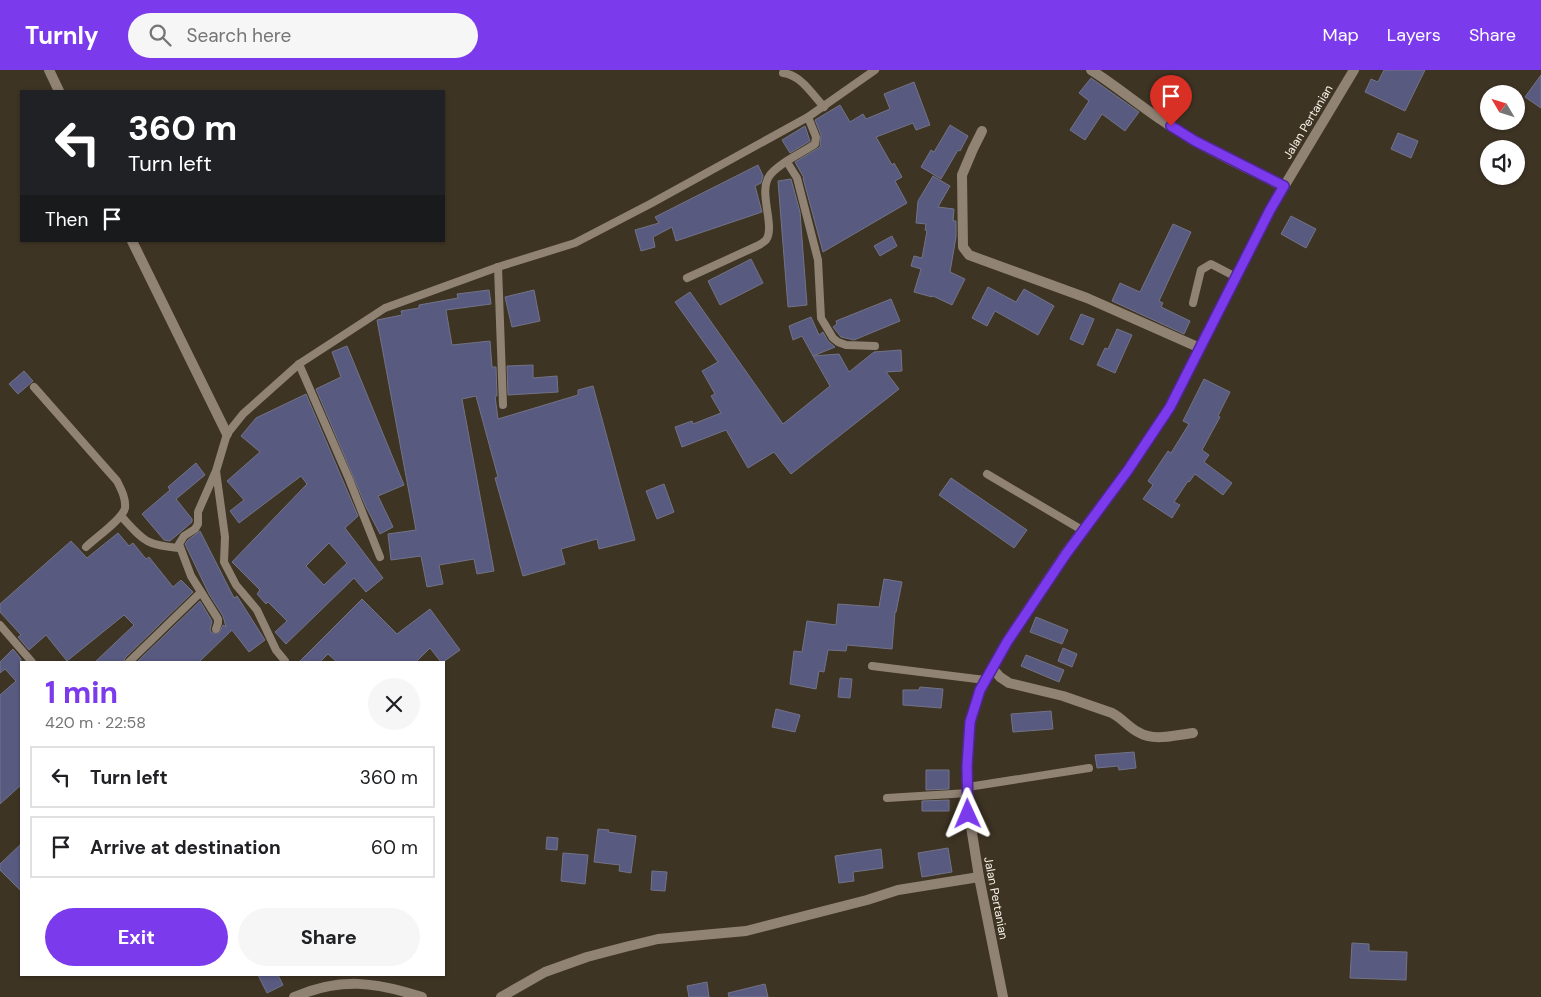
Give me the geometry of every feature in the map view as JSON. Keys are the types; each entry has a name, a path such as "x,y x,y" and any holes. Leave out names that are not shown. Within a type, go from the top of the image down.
{"street":[{"path":"48,70 58,90"},
{"path":"1091,70 1116,86 1159,119 1195,141 1284,186"},
{"name":"Jalan Pertanian","path":"1003,997 978,877 968,814 967,766 970,722 980,690 1007,642 1082,530 1128,470 1170,407 1270,210 1354,70"},
{"path":"982,131 962,175 963,247 969,256 1087,298 1200,348"},
{"path":"132,242 227,434"},
{"path":"992,668 1009,683 1063,696 1112,713 1137,732 1152,738 1193,733"},
{"path":"501,997 545,972 587,956 658,939 746,931 867,900 898,890 978,877"},
{"path":"294,997 313,989 362,983 393,988 422,997"}],"lane":[{"path":"216,629 218,619 191,576 180,548 180,541 195,529 198,524 198,512 216,471 227,434 243,414 299,364 385,308 498,267 575,242 650,204 808,117 875,70"},
{"path":"783,73 798,78 824,107"},
{"path":"687,278 757,246 766,240 769,232 765,196 769,175 815,144 816,137 808,117"},
{"path":"788,162 798,178 818,260 821,318 833,338 838,342 846,345 876,346"},
{"path":"1193,303 1201,270 1204,267 1211,264 1236,277"},
{"path":"498,267 503,405"},
{"path":"299,364 350,479 380,557"},
{"path":"34,387 117,481 124,498 125,509 121,516 86,547"},
{"path":"216,471 225,537 224,562 236,585 257,610 276,650 285,661"},
{"path":"987,474 1082,530"},
{"path":"121,516 143,540 153,545 180,548"},
{"path":"130,661 201,592"},
{"path":"0,625 31,661"},
{"path":"872,666 986,680"},
{"path":"887,798 968,790 1089,768"}],"building":[{"path":"1384,70 1425,70 1405,111 1365,92 1371,79 1378,82"},
{"path":"1541,75 1541,108 1525,97"},
{"path":"1091,78 1139,112 1125,131 1102,114 1085,140 1070,130 1089,101 1079,93"},
{"path":"914,82 930,125 916,130 913,123 876,137 892,165 894,163 902,177 895,181 907,203 823,252 804,178 795,162 820,147 821,135 815,120 840,105 850,122 863,114 866,119 890,109 884,94"},
{"path":"950,125 968,136 941,179 921,167 931,150 934,152"},
{"path":"805,126 810,141 790,153 782,140"},
{"path":"1398,133 1418,141 1411,158 1391,149"},
{"path":"758,165 763,176 761,183 755,186 762,212 676,241 672,227 653,237 655,247 641,251 635,230 659,223 655,217"},
{"path":"933,176 950,186 938,207 954,209 953,221 956,221 956,237 950,272 965,279 952,305 933,296 914,292 921,269 911,266 914,256 922,258 927,231 925,230 926,224 916,223 918,201"},
{"path":"791,179 800,212 807,305 788,307 778,181"},
{"path":"1291,216 1316,229 1306,248 1281,234"},
{"path":"1173,224 1191,232 1159,301 1163,303 1161,307 1190,321 1184,334 1112,301 1120,283 1140,292"},
{"path":"892,236 897,246 880,256 874,246"},
{"path":"751,259 763,283 720,305 708,281"},
{"path":"988,287 1016,302 1024,289 1054,306 1038,335 995,311 987,326 972,318"},
{"path":"489,290 491,304 446,310 452,345 490,341 492,367 496,367 497,396 495,396 498,419 578,395 578,390 593,386 635,540 599,549 597,539 561,549 565,564 523,576 495,478 498,477 476,396 462,399 494,571 477,574 474,559 439,565 443,584 427,587 421,556 391,560 388,534 416,530 377,320 402,315 401,311 419,308 419,305 458,298 457,294"},
{"path":"534,290 540,321 512,327 505,297"},
{"path":"690,292 783,424 830,386 813,356 839,354 849,372 874,352 901,350 902,371 886,372 899,389 791,474 774,452 748,468 726,430 682,447 675,427 692,421 693,424 721,413 711,396 715,394 702,371 718,362 675,302"},
{"path":"891,299 900,321 854,340 841,337 833,327 837,324 836,321"},
{"path":"1081,314 1094,319 1083,345 1070,339"},
{"path":"811,317 819,335 823,332 828,341 835,347 813,356 802,336 793,340 789,326"},
{"path":"1117,329 1132,335 1115,373 1097,365 1105,348 1108,349"},
{"path":"347,346 404,485 378,496 393,527 380,534 366,507 316,389 341,377 332,352"},
{"path":"533,365 533,378 557,376 558,392 508,395 507,366"},
{"path":"24,371 33,381 18,394 9,384"},
{"path":"1204,379 1230,392 1218,416 1220,417 1202,450 1209,455 1204,462 1232,483 1223,495 1195,474 1174,502 1180,505 1172,518 1143,499 1153,485 1148,481 1168,451 1171,453 1189,424 1183,421"},
{"path":"306,394 358,516 345,528 383,578 366,592 354,578 286,644 275,632 287,621 268,602 266,604 257,594 260,590 232,562 307,484 301,476 239,523 230,511 244,500 227,481 260,452 241,436 256,418","holes":["329,543 347,563 324,585 306,566"]},
{"path":"196,463 205,475 176,499 192,519 192,522 170,541 164,540 142,514 170,490 168,487"},
{"path":"951,478 1027,530 1014,548 939,495"},
{"path":"664,484 674,512 657,519 646,491"},
{"path":"200,531 234,598 237,596 265,640 249,652 232,630 200,661 138,661 200,601 212,621 210,630 212,633 219,633 223,625 226,627 223,616 209,594 185,544"},
{"path":"118,533 129,546 133,543 146,559 149,557 173,587 181,580 193,592 125,658 124,661 96,661 134,625 124,615 67,661 46,635 29,650 18,637 21,635 0,612 0,604 71,541 87,558"},
{"path":"884,579 902,582 895,612 892,649 847,645 846,651 828,650 824,672 819,671 816,689 790,684 794,651 802,652 807,621 836,625 838,604 879,607"},
{"path":"362,599 397,634 430,609 460,650 444,661 440,661 430,648 417,661 336,661 328,654 321,661 300,661"},
{"path":"1036,617 1068,630 1062,644 1030,632"},
{"path":"1063,648 1077,654 1072,667 1058,661"},
{"path":"13,649 21,659 20,786 0,804 0,695 16,681 5,669 0,673 0,662"},
{"path":"1026,655 1064,670 1059,682 1021,666"},
{"path":"840,678 852,679 850,698 838,697"},
{"path":"920,687 943,689 941,708 903,705 903,690 919,690"},
{"path":"776,709 800,715 795,732 772,727"},
{"path":"1051,711 1053,729 1013,732 1011,714"},
{"path":"1134,752 1136,768 1119,770 1118,766 1097,768 1095,755"},
{"path":"926,770 949,770 949,789 926,790"},
{"path":"949,800 949,811 922,811 922,801"},
{"path":"598,829 636,836 631,873 619,871 620,865 594,862"},
{"path":"547,837 558,838 557,850 546,849"},
{"path":"20,845 20,890 0,870 0,864"},
{"path":"948,848 952,872 922,877 918,853"},
{"path":"881,849 883,868 853,872 854,881 839,883 835,856"},
{"path":"563,853 588,855 585,884 561,881"},
{"path":"652,871 667,872 665,891 651,890"},
{"path":"1352,943 1369,944 1369,951 1407,952 1406,980 1350,978"},
{"path":"258,976 278,976 283,985 267,993"},
{"path":"707,982 709,997 689,997 687,986"},
{"path":"765,984 768,997 729,997 728,993"}],"route":[{"path":"968,814 967,766 970,722 980,690 1007,642 1082,530 1128,470 1170,407 1284,186 1195,141 1171,126"}]}
